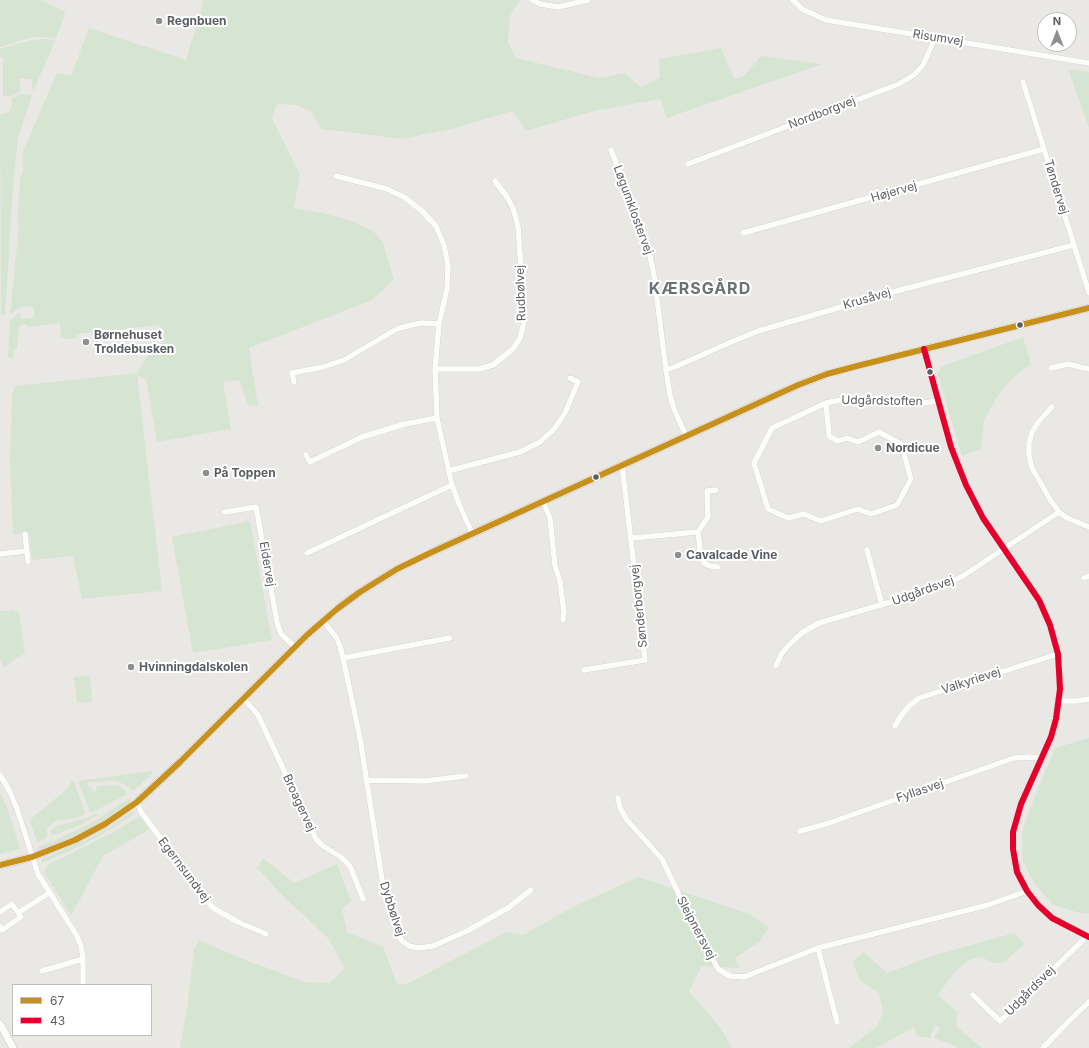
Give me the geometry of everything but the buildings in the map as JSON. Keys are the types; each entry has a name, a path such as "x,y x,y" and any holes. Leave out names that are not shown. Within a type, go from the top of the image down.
{"street":[{"path":"532,0 540,4 558,7 588,0"},
{"name":"Risumvej","path":"793,0 802,9 826,20 1089,63"},
{"name":"Nordborgvej","path":"688,164 899,84 914,75 923,65 935,38"},
{"name":"Tøndervej","path":"1023,82 1089,293"},
{"name":"Højervej","path":"743,233 1044,149"},
{"name":"Løgumklostervej","path":"611,150 647,243 654,275 666,370 674,409 686,436"},
{"path":"336,176 387,189 404,197 422,211 436,226 444,245 448,264 447,290 439,324 435,369 437,418 452,485 472,533"},
{"name":"Rudbølvej","path":"435,369 479,369 493,365 513,350 520,338 524,322 524,310 518,226 510,203 495,181"},
{"name":"Krusåvej","path":"666,370 758,331 904,288 1074,245"},
{"path":"0,866 32,857 86,835 137,802 180,762 294,646 323,620 360,592 397,569 472,533 806,382 857,366 1089,308"},
{"path":"294,382 292,373 323,367 344,360 397,329 422,323 439,324"},
{"name":"Udgårdsvej","path":"924,349 951,447 966,485 983,518 1039,600 1050,625 1058,654 1060,676 1059,701 1056,720 1051,737 1020,804 1013,832 1013,849 1017,872 1027,891 1038,905 1052,918 1088,936 1000,1021 974,995"},
{"path":"1051,368 1068,364 1089,369"},
{"path":"448,471 520,452 540,442 554,429 565,413 578,382 570,378"},
{"name":"Udgårdstoften","path":"826,403 829,436 838,441 847,438 858,442 880,432 901,444 911,479 897,505 871,514 858,510 821,521 804,514 788,518 768,509 754,463 772,428 826,403 835,401 851,400 915,404 938,401"},
{"path":"1052,407 1039,421 1032,432 1029,443 1029,456 1032,468 1050,501 1059,512 1067,518 1089,526"},
{"path":"306,455 310,462 362,437 405,424 437,418"},
{"name":"Sønderborgvej","path":"584,670 645,660 632,538 622,465"},
{"path":"307,553 452,485"},
{"path":"716,490 707,490 708,517 698,532 700,557 704,563 710,566 718,567"},
{"path":"543,501 550,518 555,566 560,581 564,613 563,620"},
{"name":"Eidervej","path":"225,512 256,507 277,622 281,634 294,646"},
{"path":"1004,549 1059,512"},
{"path":"632,538 698,532"},
{"path":"25,534 28,562"},
{"name":"Udgårdsvej","path":"776,666 782,654 791,643 804,632 819,623 936,589 963,576 1004,549"},
{"name":"Udgårdsvej","path":"867,550 882,605"},
{"path":"0,554 26,551"},
{"name":"Dybbølvej","path":"323,620 336,637 343,658 360,738 384,892 401,940 409,946 418,948 433,946 467,931 508,908 531,890"},
{"path":"343,658 450,638"},
{"name":"Valkyrievej","path":"895,726 909,706 919,698 1058,654"},
{"name":"Broagervej","path":"243,698 258,715 316,839 323,846 341,857 350,866 363,899"},
{"path":"1059,701 1089,699"},
{"name":"Fyllasvej","path":"800,831 826,824 1014,758 1042,758"},
{"path":"0,775 10,792 17,809 38,874 77,936 81,946 83,959 83,984"},
{"path":"366,780 424,781 466,776"},
{"name":"Sleipnersvej","path":"618,798 620,808 627,820 662,859 682,901 718,969 730,976 744,977 818,948 988,905 1027,891"},
{"name":"Egernsundvej","path":"137,802 141,812 213,908 238,922 266,934"},
{"path":"18,913 49,892"},
{"path":"0,912 12,904 21,917 2,930 0,926"},
{"path":"818,948 838,1022"},
{"path":"42,971 83,959"},
{"path":"1043,1048 1089,1002"},
{"path":"0,1024 13,1048"}],"green space":[{"path":"0,0 40,0 64,11 65,14 56,38 32,37 0,47"},
{"path":"204,0 520,0 510,16 508,43 516,58 599,78 625,73 641,87 660,78 659,59 721,48 734,79 744,76 761,56 822,64 667,118 660,99 594,111 526,131 513,111 455,128 402,139 322,129 311,112 297,105 277,104 272,118 300,175 294,208 323,213 355,222 374,232 383,243 394,280 372,300 249,348 258,406 248,405 239,380 223,382 231,429 157,442 146,380 137,374 162,591 82,599 73,556 32,560 29,533 13,534 10,459 12,396 15,386 137,373 148,355 163,349 159,325 77,334 77,338 66,339 61,338 60,323 28,327 25,324 19,326 17,349 14,350 13,359 8,357 10,321 19,313 21,319 34,317 34,310 32,306 20,307 10,314 19,227 17,224 20,178 23,171 22,153 57,73 71,76 89,28 186,60"},
{"path":"47,39 55,41 33,92 31,79 20,79 20,92 11,96 3,96 3,58 0,57 0,49 32,40"},
{"path":"1068,69 1089,72 1089,128"},
{"path":"22,94 32,95 18,138 14,176 5,315 1,315 0,115 8,112 12,106 12,98"},
{"path":"1023,337 1031,364 1011,379 997,397 984,420 981,449 962,456 937,372 941,371 940,367"},
{"path":"250,521 272,640 193,653 172,537"},
{"path":"14,610 14,612 19,611 25,653 4,667 0,659 0,611"},
{"path":"90,676 92,702 77,703 74,677"},
{"path":"1089,738 1089,913 1080,913 1053,905 1035,884 1023,862 1022,832 1055,748"},
{"path":"152,771 152,774 133,791 126,785 116,781 87,782 88,786 96,792 96,788 98,786 114,785 120,786 128,794 93,812 90,812 78,781"},
{"path":"71,781 74,781 85,812 84,815 76,818 55,821 47,829 47,838 37,842 30,821 67,789"},
{"path":"0,793 8,810 20,849 0,854"},
{"path":"130,798 129,803 112,815 85,830 43,849 36,848 93,822"},
{"path":"132,812 136,813 96,838 41,863 42,859 78,844 107,829"},
{"path":"95,814 99,814 82,824 52,836 51,831 56,826 87,818"},
{"path":"140,816 150,829 103,856 71,916 44,872 48,865 116,831"},
{"path":"263,858 294,883 337,864 351,901 342,909 347,932 383,947 397,984 407,984 506,932 523,935 573,907 638,877 749,914 769,927 760,941 735,958 739,968 702,966 689,991 720,1027 732,1048 180,1048 188,1003 194,949 199,940 255,964 304,982 330,983 345,968 328,938 285,898 257,868"},
{"path":"1014,933 1025,944 1003,963 993,963 981,957 969,960 955,971 938,995 957,1012 956,1026 982,1048 956,1048 956,1046 934,1038 940,1027 935,1025 930,1038 917,1036 914,1027 876,1048 849,1048 877,1026 883,1013 879,993 861,981 852,962 864,952 887,973 932,956"}],"transit line":[{"name":"67","path":"0,865 32,857 75,840 105,824 137,802 180,762 307,635 337,609 360,592 397,569 798,385 827,374 1089,308"},
{"name":"43","path":"924,349 951,447 966,485 983,518 1039,600 1050,625 1058,654 1060,689 1056,719 1051,737 1021,804 1013,832 1013,849 1017,872 1027,891 1038,905 1052,918 1089,937"}],"place":[{"name":"Regnbuen","path":"159,21"},
{"name":"Børnehuset Troldebusken","path":"86,342"},
{"name":"Nordicue","path":"878,448"},
{"name":"På Toppen","path":"206,473"},
{"name":"Cavalcade Vine","path":"678,555"},
{"name":"Hvinningdalskolen","path":"131,667"}],"district":[{"name":"KÆRSGÅRD","path":"700,289"}]}
